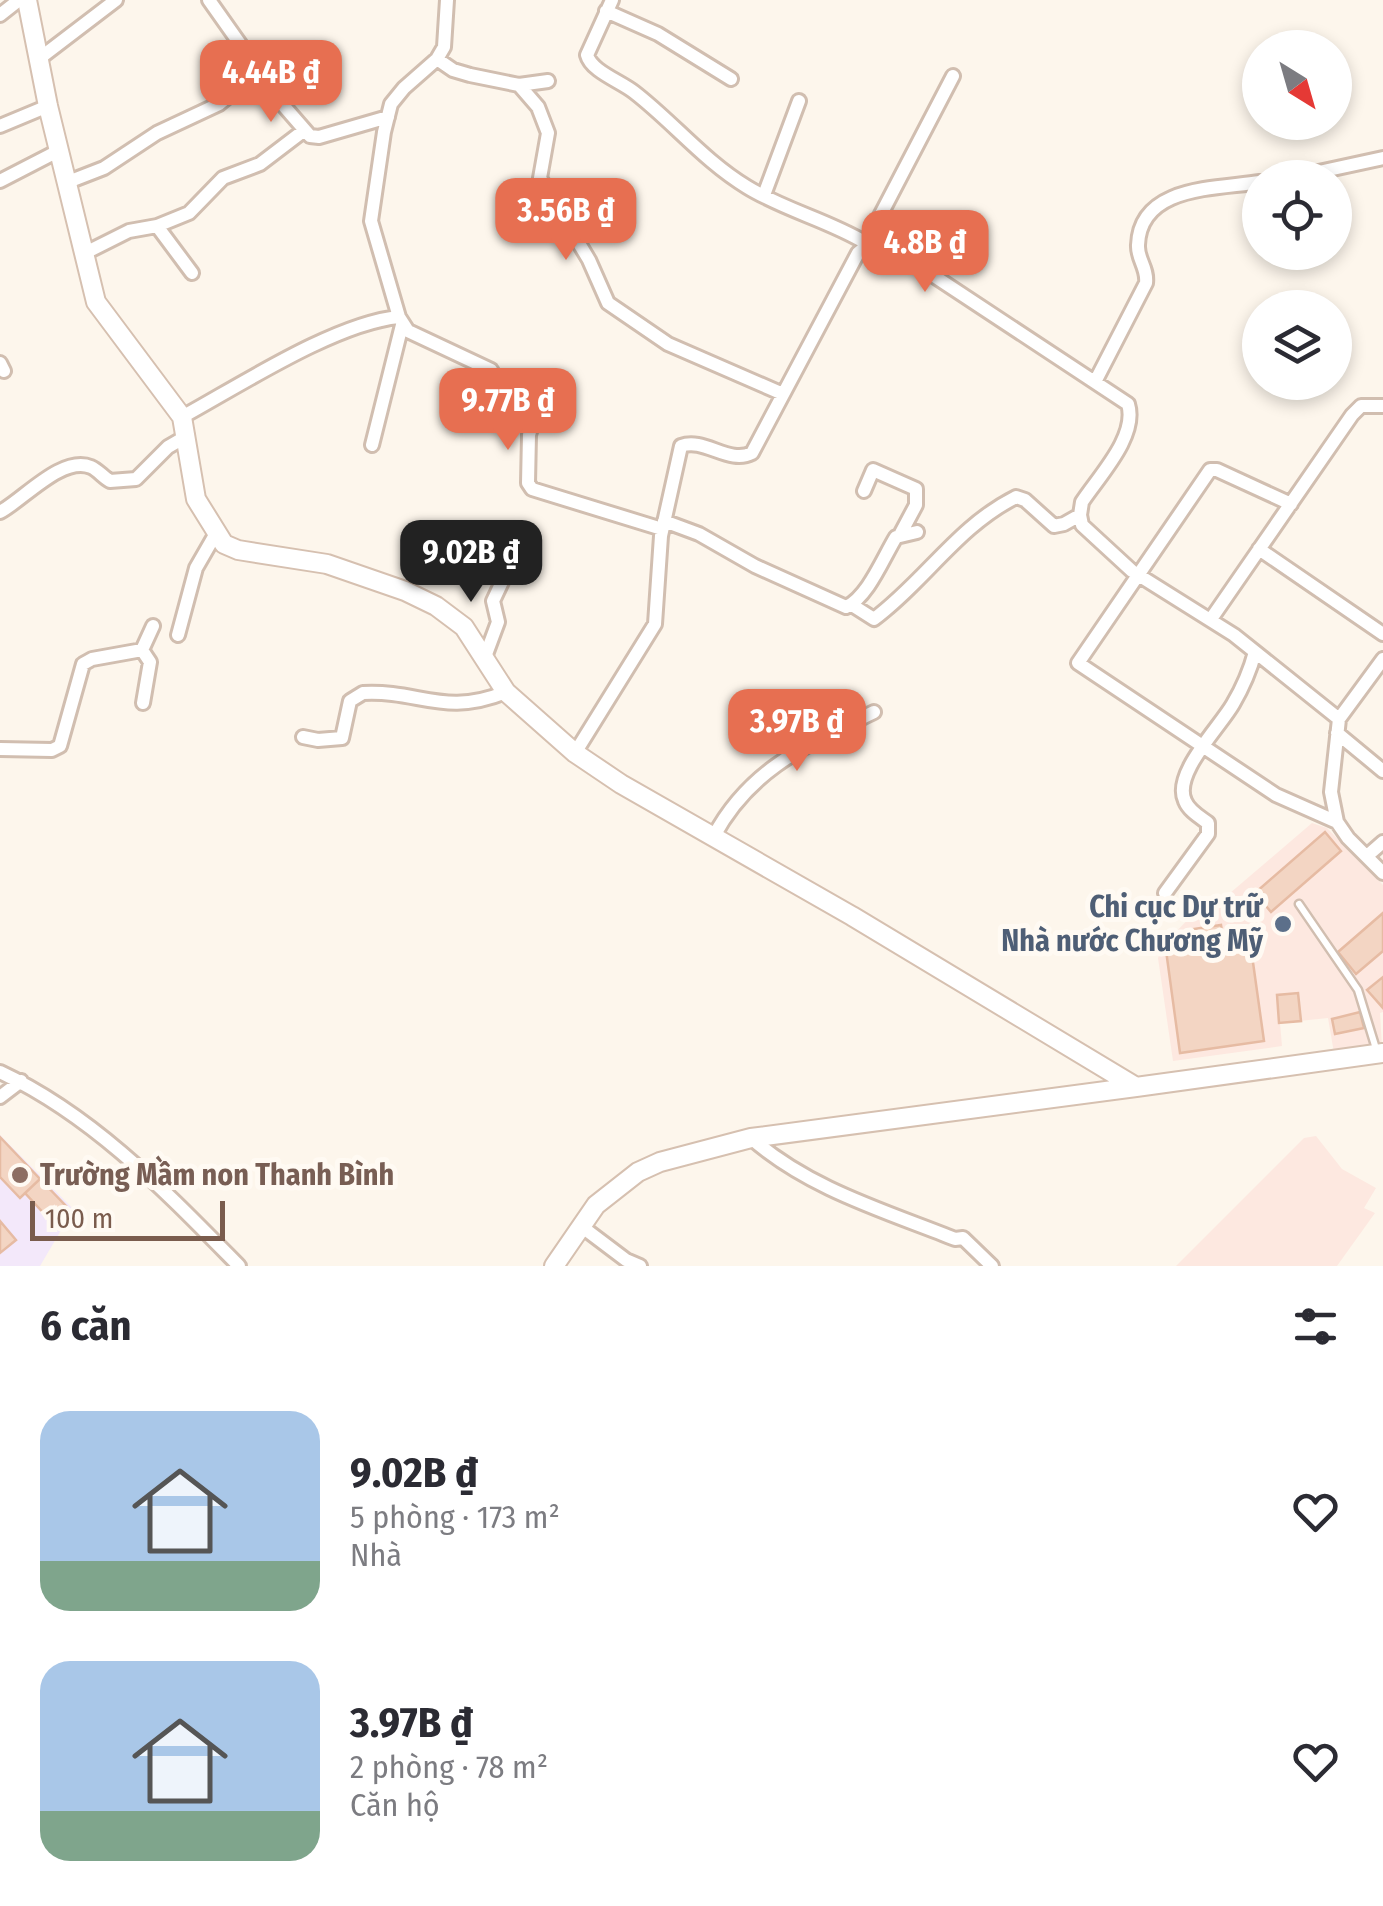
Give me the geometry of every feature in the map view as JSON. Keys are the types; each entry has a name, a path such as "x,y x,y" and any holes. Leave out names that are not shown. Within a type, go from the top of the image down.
{"main road":[{"path":"23,0 96,302 182,417 196,500 224,544 238,550 327,564 405,591 455,618 506,692 575,753 621,784 1136,1087"},
{"path":"554,1266 596,1205 638,1172 685,1154 751,1138 1380,1053"}],"street":[{"path":"0,15 23,0"},
{"path":"40,58 116,0"},
{"path":"209,0 302,132 319,137 388,118"},
{"path":"447,0 444,47 391,104 371,221 400,321 408,331 492,370 501,388 536,411 529,435 528,483 532,489 699,534 755,566 842,606 852,605 874,620 968,529 993,508 1016,496 1026,500 1054,526 1080,515"},
{"path":"731,79 609,6 587,55 591,65 625,84 712,163 764,196 844,229 866,243 877,241 886,246 1128,404 1129,430 1082,502 1082,525 1138,574 1211,619 1255,652 1383,771"},
{"path":"436,59 470,76 519,85 548,80"},
{"path":"68,182 104,168 157,132 219,104 259,71"},
{"path":"575,753 651,634 660,584 663,525 681,446 691,443 749,456 952,76"},
{"path":"519,85 538,107 548,132 540,171 544,188 589,260 608,302 668,344 782,394"},
{"path":"764,196 799,102"},
{"path":"0,126 48,106"},
{"path":"83,254 129,231 157,226 189,213 223,178 260,164 302,132"},
{"path":"0,182 60,150"},
{"path":"1352,165 1383,158"},
{"path":"1096,380 1146,283 1147,274 1138,254 1145,222 1157,206 1184,193 1242,185"},
{"path":"157,226 192,272"},
{"path":"182,417 295,355 348,332 400,321"},
{"path":"372,445 400,321"},
{"path":"1211,619 1352,416 1361,406 1383,406"},
{"path":"0,512 41,482 73,466 94,468 110,481 136,479 168,447 187,436"},
{"path":"864,490 873,470 916,489 916,505 901,533"},
{"path":"1291,504 1210,470 1078,663 1276,796 1337,822"},
{"path":"852,605 896,536 917,532"},
{"path":"178,635 196,568 215,534"},
{"path":"1259,549 1383,634"},
{"path":"486,658 498,622 493,600 508,570"},
{"path":"142,650 153,626"},
{"path":"142,650 150,662 143,703"},
{"path":"0,749 52,750 60,746 83,664 142,650"},
{"path":"1164,893 1208,834 1208,823 1182,799 1183,786 1202,746 1248,678 1255,652"},
{"path":"1383,659 1338,726 1331,792 1337,822 1383,873"},
{"path":"303,737 342,738 350,701 363,692 443,704 481,702 506,692"},
{"path":"714,836 743,794 783,758 874,712"},
{"path":"1367,856 1383,842"},
{"path":"0,1072 65,1108 153,1179 239,1266"},
{"path":"0,1097 21,1082"},
{"path":"751,1138 772,1156 865,1206 955,1239 963,1238 992,1266"},
{"path":"581,1226 640,1266"}],"lane":[{"path":"1298,904 1358,990 1380,1053"}],"shaded area":[{"name":"Chi cục Dự trữ Nhà nước Chương Mỹ","path":"1312,823 1327,828 1383,885 1382,1046 1334,1053 1328,1018 1280,1023 1282,1046 1173,1061 1158,958 1165,943 1207,900 1216,905"},
{"name":"Trường Mầm non Thanh Bình","path":"0,1135 79,1215 60,1232 40,1266 0,1266"},
{"path":"1316,1136 1342,1169 1376,1188 1364,1208 1375,1213 1337,1266 1176,1266 1304,1138"}],"building":[{"path":"1325,832 1341,851 1271,912 1255,893"},
{"path":"1383,913 1383,951 1356,974 1338,952"},
{"path":"1221,925 1224,944 1250,941 1264,1041 1180,1053 1165,943 1188,940 1187,930"},
{"path":"1383,977 1383,1008 1367,990"},
{"path":"1298,993 1301,1021 1279,1023 1277,995"},
{"path":"1360,1012 1364,1028 1335,1034 1332,1019"},
{"path":"0,1137 40,1179 20,1198 0,1177"},
{"path":"40,1179 66,1206 50,1220 25,1193"},
{"path":"0,1221 16,1240 0,1253"}],"place":[{"name":"Chi cục Dự trữ Nhà nước Chương Mỹ","path":"1283,924"},
{"name":"Trường Mầm non Thanh Bình","path":"20,1175"}]}
